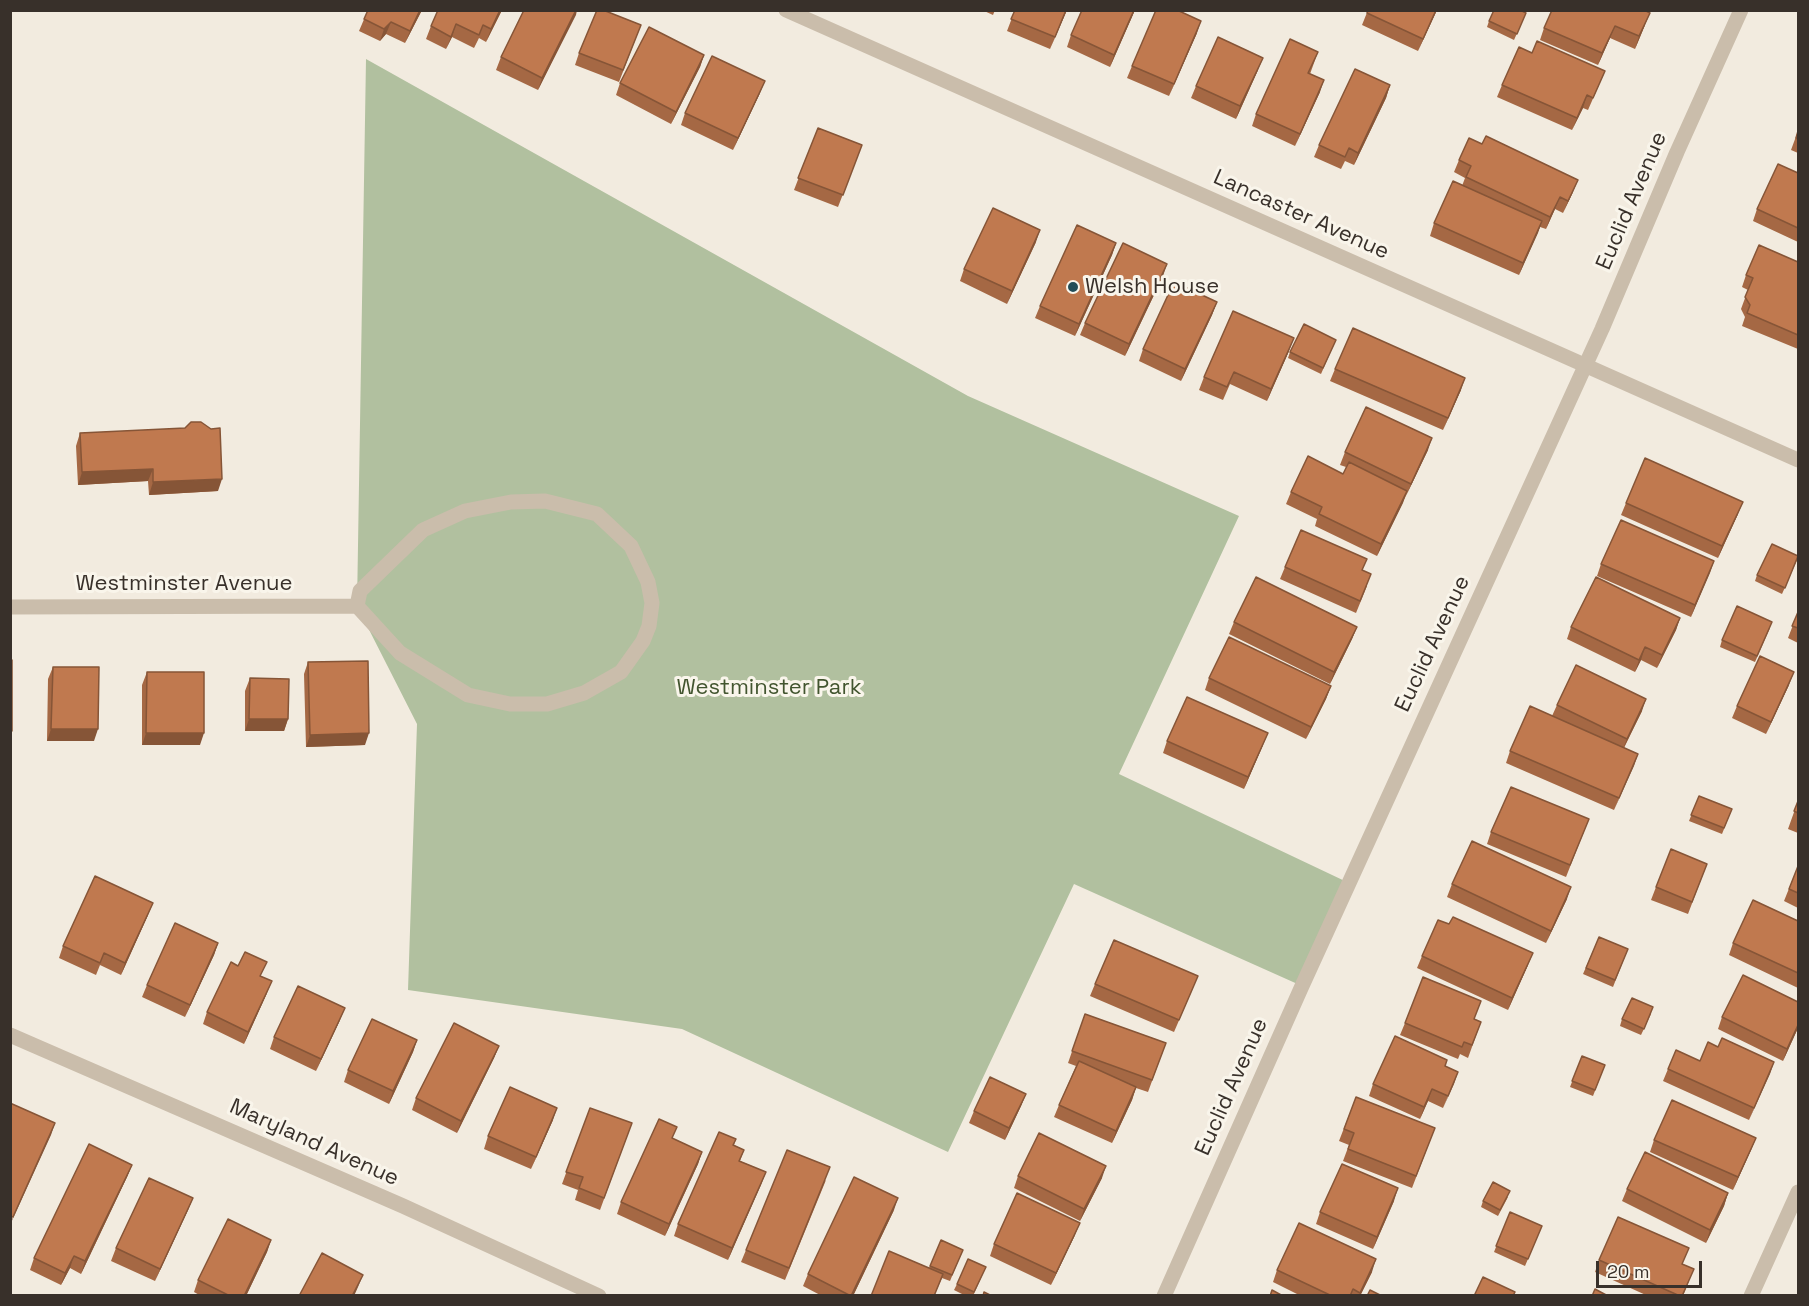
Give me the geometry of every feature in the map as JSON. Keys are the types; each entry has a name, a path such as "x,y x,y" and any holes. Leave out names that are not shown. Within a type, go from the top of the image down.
{"street":[{"name":"Lancaster Avenue","path":"786,10 1798,460"},
{"name":"Euclid Avenue","path":"1164,1296 1302,986 1585,365 1741,10"},
{"path":"545,501 597,514 632,546 648,582 652,603 649,626 643,641 621,672 584,693 547,704 510,704 468,695 400,653 357,606 360,591 423,530 465,511 511,502 545,501"},
{"name":"Westminster Avenue","path":"10,607 357,606"},
{"name":"Maryland Avenue","path":"10,1035 403,1206 599,1296"},
{"path":"1752,1296 1798,1192"}],"green space":[{"name":"Westminster Park","path":"366,59 968,396 1239,516 1119,774 1349,883 1302,986 1074,884 948,1152 682,1029 408,990 417,724 357,606"}],"building":[{"path":"368,10 420,10 410,31 391,22 384,29 364,19"},
{"path":"438,10 500,10 491,29 483,25 479,35 456,24 451,37 431,26"},
{"path":"524,10 576,10 542,78 501,57"},
{"path":"597,10 603,10 641,25 623,70 579,53"},
{"path":"1015,10 1066,10 1055,37 1011,19"},
{"path":"1082,10 1134,10 1114,55 1071,35"},
{"path":"1156,10 1177,10 1201,21 1174,84 1132,66"},
{"path":"1368,10 1436,10 1423,39 1367,13"},
{"path":"1494,10 1520,10 1526,13 1517,34 1489,21"},
{"path":"1552,10 1644,10 1650,13 1639,36 1615,26 1602,53 1544,28"},
{"path":"649,27 704,55 676,112 620,83"},
{"path":"1218,37 1263,58 1240,106 1196,86"},
{"path":"1290,39 1318,52 1308,73 1324,80 1300,134 1256,114"},
{"path":"1537,41 1605,71 1593,98 1587,95 1577,118 1502,85 1519,47 1532,53"},
{"path":"712,56 765,81 738,138 685,113"},
{"path":"1355,69 1390,85 1358,153 1349,148 1345,157 1319,145"},
{"path":"818,128 862,145 843,195 798,178"},
{"path":"1486,136 1578,180 1568,201 1560,197 1550,217 1466,177 1471,166 1459,160 1469,138 1482,144"},
{"path":"1778,164 1798,173 1798,228 1757,209"},
{"path":"1453,181 1542,221 1523,263 1434,223"},
{"path":"993,208 1040,230 1012,291 964,269"},
{"name":"Welsh House","path":"1077,225 1116,243 1079,324 1040,306"},
{"path":"1123,243 1167,264 1129,344 1085,323"},
{"path":"1759,245 1798,262 1798,335 1747,313 1750,305 1745,297 1753,278 1746,275"},
{"path":"1174,282 1217,302 1185,369 1143,349"},
{"path":"1233,311 1294,338 1271,389 1234,372 1227,387 1204,377"},
{"path":"1304,324 1336,340 1323,368 1290,352"},
{"path":"1353,328 1465,378 1448,418 1335,369"},
{"path":"1366,407 1432,438 1411,484 1345,452"},
{"path":"191,422 201,422 211,429 220,428 222,479 153,482 153,469 82,472 80,433 185,428"},
{"path":"1308,456 1343,474 1349,462 1407,491 1381,544 1319,514 1322,507 1291,492"},
{"path":"1645,458 1743,502 1722,546 1626,503"},
{"path":"1621,520 1714,561 1695,605 1601,564"},
{"path":"1301,530 1367,559 1362,570 1371,574 1360,601 1285,567"},
{"path":"1772,544 1798,556 1785,588 1757,575"},
{"path":"1256,577 1357,627 1334,672 1234,622"},
{"path":"1596,577 1680,618 1662,655 1645,647 1639,660 1571,627"},
{"path":"1737,606 1772,622 1757,656 1722,640"},
{"path":"1798,612 1798,628 1792,626"},
{"path":"1229,637 1331,686 1311,727 1209,678"},
{"path":"1760,656 1794,672 1771,722 1737,706"},
{"path":"10,660 12,660 12,731 10,731"},
{"path":"368,661 369,733 310,735 308,662"},
{"path":"1576,665 1646,699 1627,739 1557,705"},
{"path":"53,667 99,667 98,729 51,729"},
{"path":"147,672 204,672 204,733 146,733"},
{"path":"250,678 289,679 288,719 249,719"},
{"path":"1187,697 1268,733 1248,777 1167,741"},
{"path":"1530,706 1638,754 1619,798 1510,751"},
{"path":"1511,787 1589,819 1570,865 1491,832"},
{"path":"1699,796 1732,809 1724,828 1691,815"},
{"path":"1798,801 1798,813 1794,811"},
{"path":"1472,841 1571,887 1551,931 1452,884"},
{"path":"1671,849 1707,864 1692,902 1656,887"},
{"path":"1798,866 1798,893 1789,889"},
{"path":"95,876 153,903 125,963 104,953 100,963 63,946"},
{"path":"1753,900 1798,921 1798,973 1733,943"},
{"path":"1453,917 1533,953 1512,998 1422,956 1438,920 1449,924"},
{"path":"175,923 218,943 190,1005 147,985"},
{"path":"1599,937 1628,949 1615,980 1586,968"},
{"path":"1114,940 1198,976 1179,1020 1095,984"},
{"path":"245,952 267,962 260,976 272,981 248,1032 207,1012 231,962 238,966"},
{"path":"1743,975 1798,1002 1798,1025 1787,1049 1722,1017"},
{"path":"1423,977 1481,1001 1474,1019 1481,1022 1472,1045 1464,1042 1462,1047 1405,1023"},
{"path":"298,986 345,1008 321,1059 274,1037"},
{"path":"1632,998 1653,1007 1644,1029 1622,1019"},
{"path":"1085,1014 1166,1043 1152,1080 1072,1051"},
{"path":"372,1019 417,1040 393,1091 348,1070"},
{"path":"454,1023 499,1046 461,1121 416,1098"},
{"path":"1395,1036 1447,1060 1445,1066 1458,1072 1448,1096 1432,1089 1424,1107 1373,1084"},
{"path":"1722,1038 1774,1062 1754,1108 1668,1069 1676,1050 1700,1061 1708,1042 1718,1047"},
{"path":"1582,1056 1605,1065 1595,1090 1572,1081"},
{"path":"1079,1061 1136,1087 1116,1131 1059,1105"},
{"path":"990,1077 1026,1094 1009,1128 974,1111"},
{"path":"510,1087 557,1108 536,1157 488,1136"},
{"path":"1356,1097 1435,1128 1416,1176 1348,1149 1354,1133 1344,1129"},
{"path":"1672,1100 1756,1138 1738,1177 1654,1140"},
{"path":"10,1103 55,1123 13,1217 10,1216"},
{"path":"590,1108 632,1123 604,1198 579,1188 583,1177 566,1172"},
{"path":"659,1119 677,1127 672,1138 702,1152 669,1224 621,1202"},
{"path":"719,1132 736,1139 733,1145 744,1150 739,1161 766,1172 732,1248 678,1224"},
{"path":"1039,1133 1106,1166 1084,1209 1018,1176"},
{"path":"89,1144 132,1165 85,1261 74,1256 65,1273 34,1258"},
{"path":"787,1150 830,1167 789,1268 746,1250"},
{"path":"1645,1152 1728,1193 1710,1230 1627,1189"},
{"path":"1342,1164 1398,1188 1377,1237 1320,1212"},
{"path":"854,1177 898,1198 851,1296 808,1274"},
{"path":"149,1178 193,1198 160,1269 116,1248"},
{"path":"1493,1182 1510,1191 1500,1210 1483,1201"},
{"path":"1017,1193 1080,1223 1056,1273 994,1244"},
{"path":"1510,1212 1542,1226 1528,1259 1496,1246"},
{"path":"1618,1217 1689,1248 1682,1264 1694,1269 1682,1296 1599,1260"},
{"path":"228,1219 271,1240 244,1296 230,1296 198,1280"},
{"path":"1299,1223 1376,1259 1360,1293 1353,1289 1350,1296 1332,1296 1277,1270"},
{"path":"941,1240 963,1250 952,1275 930,1266"},
{"path":"889,1251 943,1274 934,1296 871,1296"},
{"path":"322,1253 363,1275 352,1296 299,1296"},
{"path":"968,1259 986,1267 974,1292 957,1284"},
{"path":"1483,1277 1515,1292 1513,1296 1474,1296"},
{"path":"1595,1289 1608,1296 1592,1296"},
{"path":"1272,1290 1283,1296 1270,1296"},
{"path":"1370,1290 1382,1296 1367,1296"}],"place":[{"name":"Welsh House","path":"1073,287"}]}
